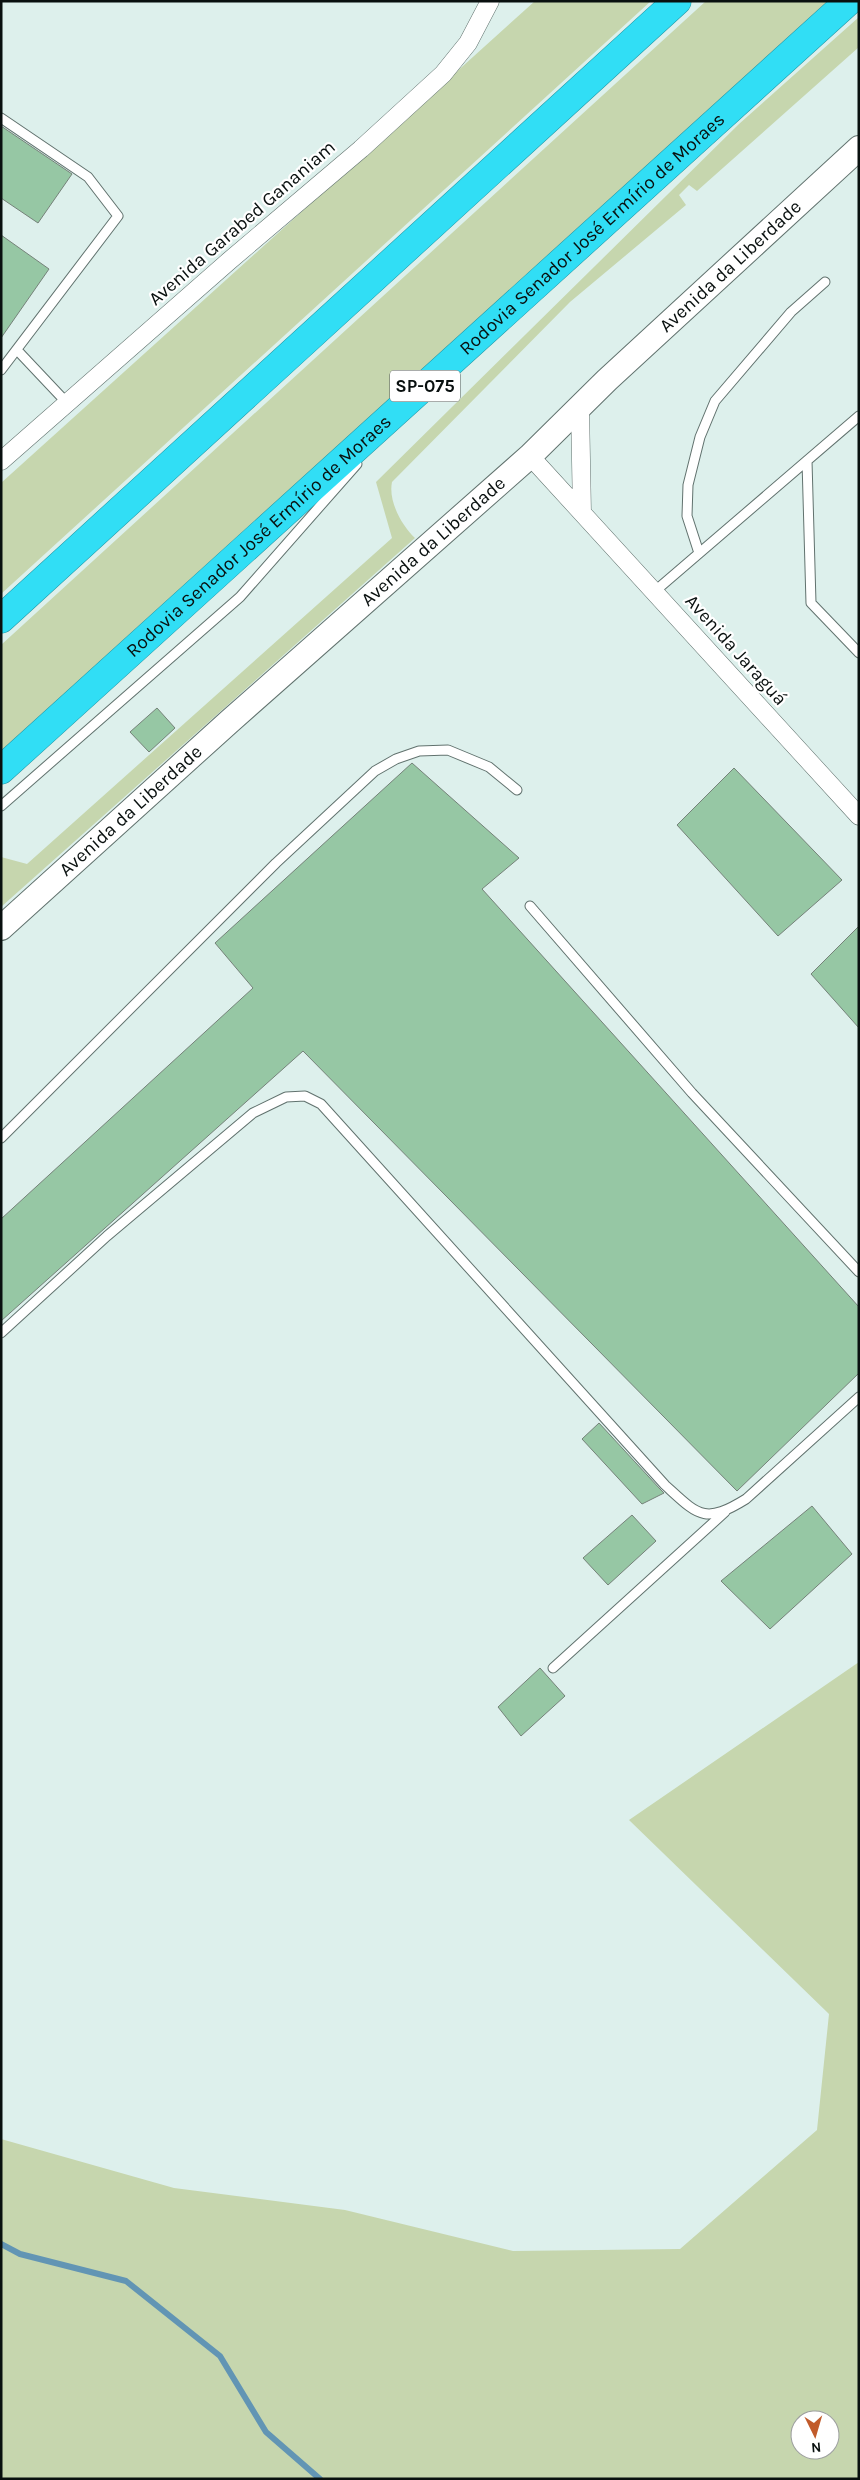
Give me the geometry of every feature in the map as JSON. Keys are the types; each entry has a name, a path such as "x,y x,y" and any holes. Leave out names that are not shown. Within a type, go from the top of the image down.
{"highway":[{"path":"1,619 678,1"},
{"name":"Rodovia Senador José Ermírio de Moraes","path":"1,770 849,1"}],"street":[{"name":"Avenida Garabed Gananiam","path":"1,461 444,74 468,43 490,1"},
{"name":"Avenida da Liberdade","path":"1,928 230,721 530,456 580,407 859,148"},
{"path":"580,407 582,513"},
{"name":"Avenida Jaraguá","path":"530,456 859,816"}],"lane":[{"path":"1,118 88,177 118,216 1,370"},
{"path":"699,553 687,516 688,484 700,437 715,401 791,312 824,282"},
{"path":"17,350 67,403"},
{"path":"375,444 430,381"},
{"path":"654,592 859,416"},
{"path":"1,806 240,597 362,458"},
{"path":"807,461 810,603 859,653"},
{"path":"1,1138 276,863 375,771 396,759 419,751 448,750 489,767 517,790"},
{"path":"530,906 692,1093 859,1272"},
{"path":"1,1333 107,1236 253,1113 286,1097 305,1096 320,1104 665,1485 693,1511 708,1515 726,1511"},
{"path":"553,1668 726,1511 746,1499 859,1397"}],"green space":[{"path":"535,1 651,1 1,594 1,483"},
{"path":"706,1 828,1 1,753 1,645"},
{"path":"859,17 859,47 697,191 689,185 679,195 686,205 570,302 392,482 392,497 397,513 405,527 415,538 1,907 1,857 27,864 392,538 376,482 739,124"},
{"path":"859,1662 859,2479 1,2479 1,2139 174,2188 345,2210 513,2251 680,2249 817,2130 829,2014 629,1820"}],"building":[{"path":"1,126 72,174 38,223 1,198"},
{"path":"1,235 49,269 1,338"},
{"path":"157,708 175,728 149,752 130,732"},
{"path":"412,763 519,858 482,889 859,1307 859,1373 737,1491 303,1051 1,1321 1,1219 253,988 215,943"},
{"path":"734,768 842,880 778,936 677,825"},
{"path":"859,926 859,1028 811,974"},
{"path":"599,1423 664,1493 642,1504 582,1439"},
{"path":"812,1506 852,1554 770,1629 721,1581"},
{"path":"632,1515 656,1541 608,1585 583,1558"},
{"path":"540,1668 565,1696 521,1736 498,1707"}],"waterway":[{"path":"1,2244 20,2254 126,2281 220,2356 266,2432 320,2479"}]}
